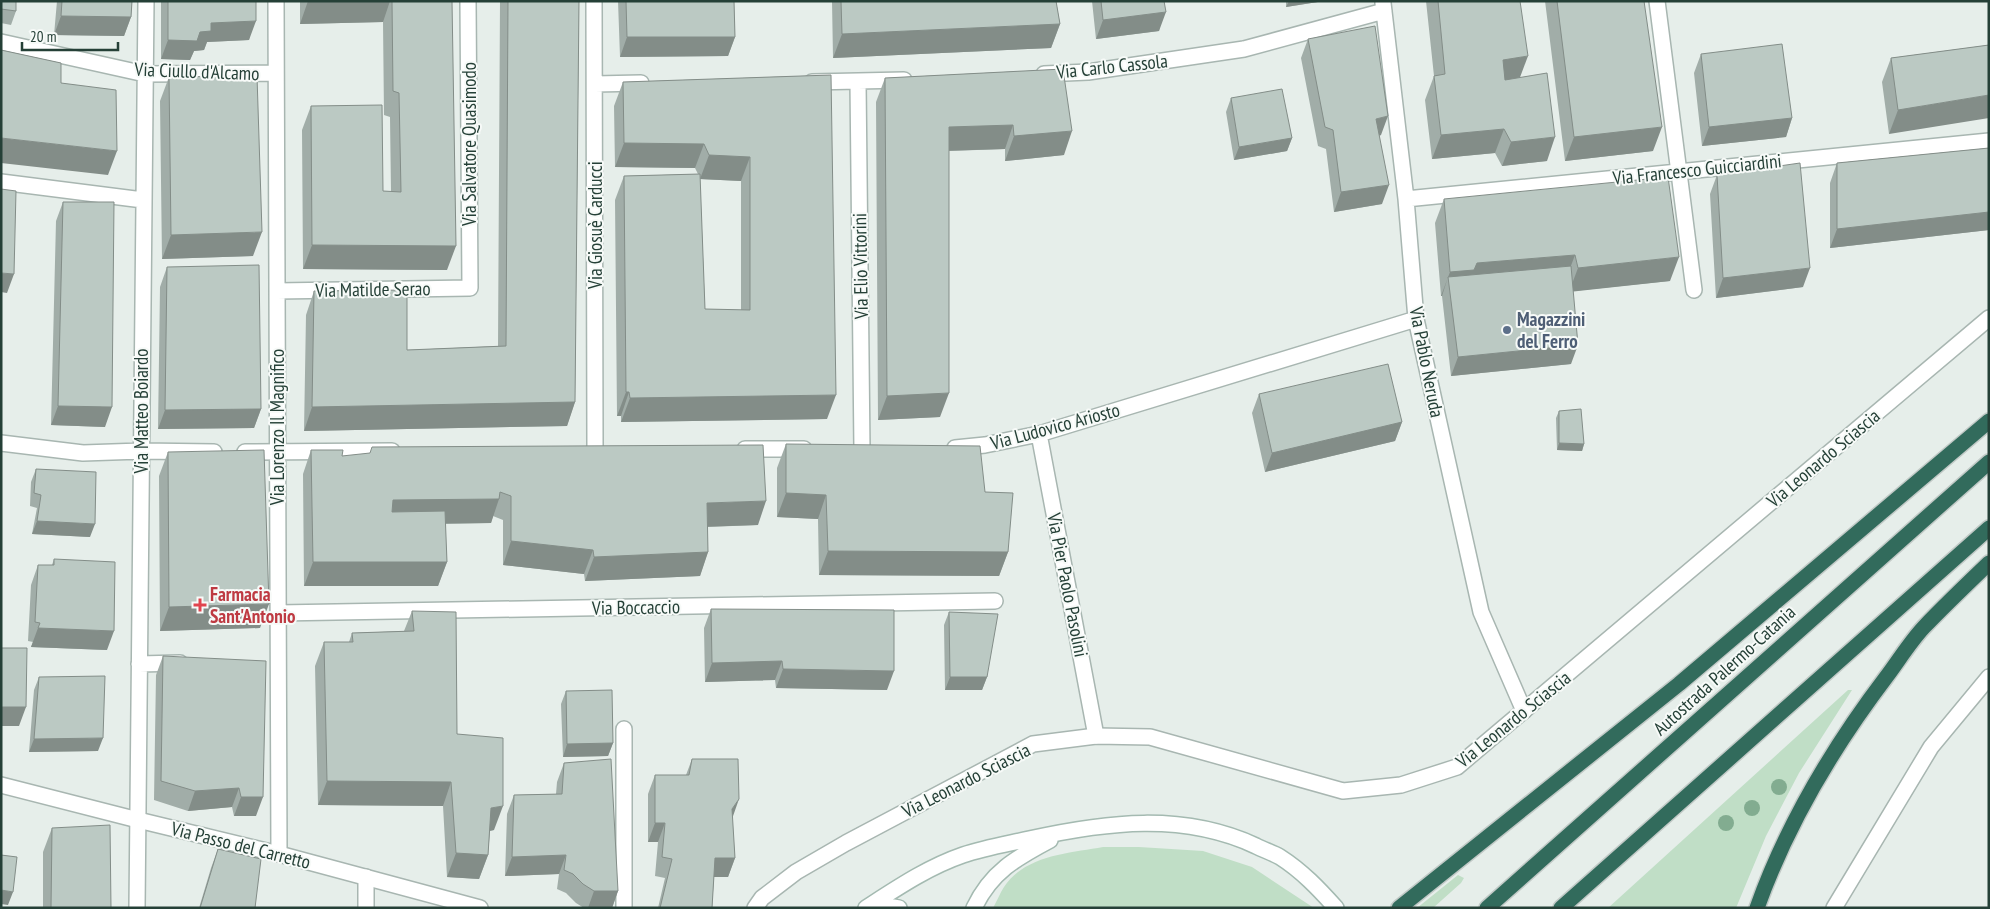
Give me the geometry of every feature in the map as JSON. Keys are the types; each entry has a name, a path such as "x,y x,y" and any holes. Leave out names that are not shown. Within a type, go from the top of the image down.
{"highway":[{"path":"1399,908 1679,684 1989,421"},
{"name":"Autostrada Palermo-Catania","path":"1486,908 1989,462"},
{"path":"1561,908 1989,528"},
{"path":"1757,908 1768,876 1792,822 1822,770 1869,699 1923,628 1989,563"}],"street":[{"name":"Via Matteo Boiardo","path":"136,908 146,1"},
{"name":"Via Lorenzo Il Magnifico","path":"276,1 278,613 274,660 279,854"},
{"name":"Via Salvatore Quasimodo","path":"468,1 470,288"},
{"name":"Via Giosuè Carducci","path":"576,448 600,448 594,1"},
{"path":"1657,1 1694,290"},
{"name":"Via Carlo Cassola","path":"1030,74 1088,72 1244,49 1383,6"},
{"name":"Via Pablo Neruda","path":"1383,6 1406,199 1416,319 1481,612 1524,712"},
{"name":"Via Ciullo d'Alcamo","path":"1,42 145,74 276,74"},
{"path":"800,82 916,79"},
{"name":"Via Elio Vittorini","path":"858,82 857,450 881,449"},
{"path":"595,84 653,83"},
{"name":"Via Francesco Guicciardini","path":"1406,199 1680,170 1989,141"},
{"path":"1,182 144,200"},
{"name":"Via Matilde Serao","path":"277,291 470,288"},
{"name":"Via Leonardo Sciascia","path":"755,908 762,898 796,872 846,843 1033,744 1096,736 1150,737 1344,791 1401,785 1457,767 1989,318"},
{"name":"Via Ludovico Ariosto","path":"936,449 985,445 1039,434 1416,319"},
{"name":"Via Pier Paolo Pasolini","path":"1039,434 1096,736"},
{"path":"1,443 83,453 141,451 406,451"},
{"path":"734,449 822,449"},
{"name":"Via Boccaccio","path":"278,613 995,601"},
{"path":"139,664 199,662"},
{"path":"1834,908 1931,747 1989,677"},
{"path":"624,729 624,908"},
{"name":"Via Passo del Carretto","path":"1,785 279,854 480,908"},
{"path":"867,908 911,879 962,856 1074,829 1145,823 1162,823 1210,829 1246,842 1279,857 1308,878 1336,908"},
{"path":"974,908 989,881 1009,863 1074,829"},
{"path":"366,877 366,908"},
{"path":"867,908 882,905 899,908"}],"green space":[{"path":"1848,690 1852,690 1799,773 1766,836 1736,908 1608,908"},
{"path":"1103,847 1203,851 1252,867 1314,908 993,908 1004,887 1013,876 1024,868 1049,857"},
{"path":"1458,875 1464,878 1461,883 1433,908 1417,908"}],"building":[{"path":"1,1 16,1 16,11 1,9"},
{"path":"62,1 132,1 131,17 61,16"},
{"path":"168,1 256,1 256,21 211,23 211,31 200,32 197,41 168,40"},
{"path":"392,1 452,1 456,246 312,245 311,106 382,105 383,191 401,192 399,93 393,91"},
{"path":"508,1 579,1 575,402 312,407 314,291 407,290 407,350 506,346"},
{"path":"626,1 734,1 735,37 627,37"},
{"path":"841,1 1056,1 1060,24 842,34"},
{"path":"1101,1 1164,1 1166,12 1103,20"},
{"path":"1438,1 1520,1 1528,56 1503,60 1505,80 1547,73 1555,137 1511,142 1504,129 1441,135 1434,76 1445,74"},
{"path":"1557,1 1644,1 1662,127 1574,137"},
{"path":"1375,26 1388,116 1376,119 1389,185 1341,192 1333,130 1325,127 1308,39"},
{"path":"1782,44 1792,118 1709,127 1701,54"},
{"path":"1989,45 1989,95 1898,110 1891,58"},
{"path":"1,50 61,63 61,83 116,90 117,151 1,138"},
{"path":"1063,69 1072,131 1014,136 1013,125 949,127 949,393 887,396 885,78"},
{"path":"831,75 836,395 630,398 629,392 626,392 624,176 700,174 705,309 750,310 750,157 709,155 704,144 624,143 623,82"},
{"path":"257,76 262,232 171,235 169,77"},
{"path":"1282,89 1292,138 1239,147 1231,98"},
{"path":"1989,148 1989,212 1837,229 1837,163"},
{"path":"1800,163 1810,268 1723,278 1717,175"},
{"path":"1668,177 1679,257 1578,268 1575,255 1477,263 1474,270 1450,272 1444,199"},
{"path":"1,189 16,191 14,274 1,273"},
{"path":"63,202 114,202 112,407 58,406"},
{"path":"259,265 261,409 165,410 167,267"},
{"name":"Magazzini del Ferro","path":"1571,266 1578,345 1458,357 1448,277"},
{"path":"1388,364 1402,422 1272,453 1259,394"},
{"path":"1581,409 1584,444 1559,443 1559,411"},
{"path":"786,444 980,446 985,492 1013,493 1008,552 828,551 826,495 786,493"},
{"path":"763,445 766,501 707,503 708,552 594,557 593,550 511,541 511,496 500,492 499,499 393,500 392,512 445,511 447,562 313,562 311,450 343,450 342,456 370,453 372,447"},
{"path":"264,450 269,604 169,607 168,452"},
{"path":"36,469 96,472 95,524 37,521 41,495 34,493"},
{"path":"54,559 115,562 114,631 38,628 40,623 35,622 38,565 54,565"},
{"path":"711,609 894,610 894,671 783,669 782,661 712,663"},
{"path":"412,611 456,612 457,734 503,738 503,806 491,808 488,855 456,853 451,782 327,781 324,642 353,642 352,633 414,631"},
{"path":"949,612 998,614 987,677 950,677"},
{"path":"1,648 27,648 26,707 1,707"},
{"path":"163,656 266,661 263,797 241,797 239,788 195,791 161,781"},
{"path":"105,676 103,738 34,739 39,677"},
{"path":"612,690 613,743 567,744 566,691"},
{"path":"611,759 618,891 594,891 583,884 573,874 564,870 566,855 512,857 514,795 562,794 564,763"},
{"path":"692,759 738,759 739,799 732,809 735,858 715,858 712,908 660,908 672,859 662,857 665,823 655,823 655,775 689,775"},
{"path":"110,825 111,908 51,908 52,828"},
{"path":"218,849 261,859 255,908 200,908"},
{"path":"1,855 17,857 13,892 1,890"}],"place":[{"name":"Magazzini del Ferro","path":"1507,330"},
{"name":"Farmacia Sant'Antonio","path":"200,605"}]}
